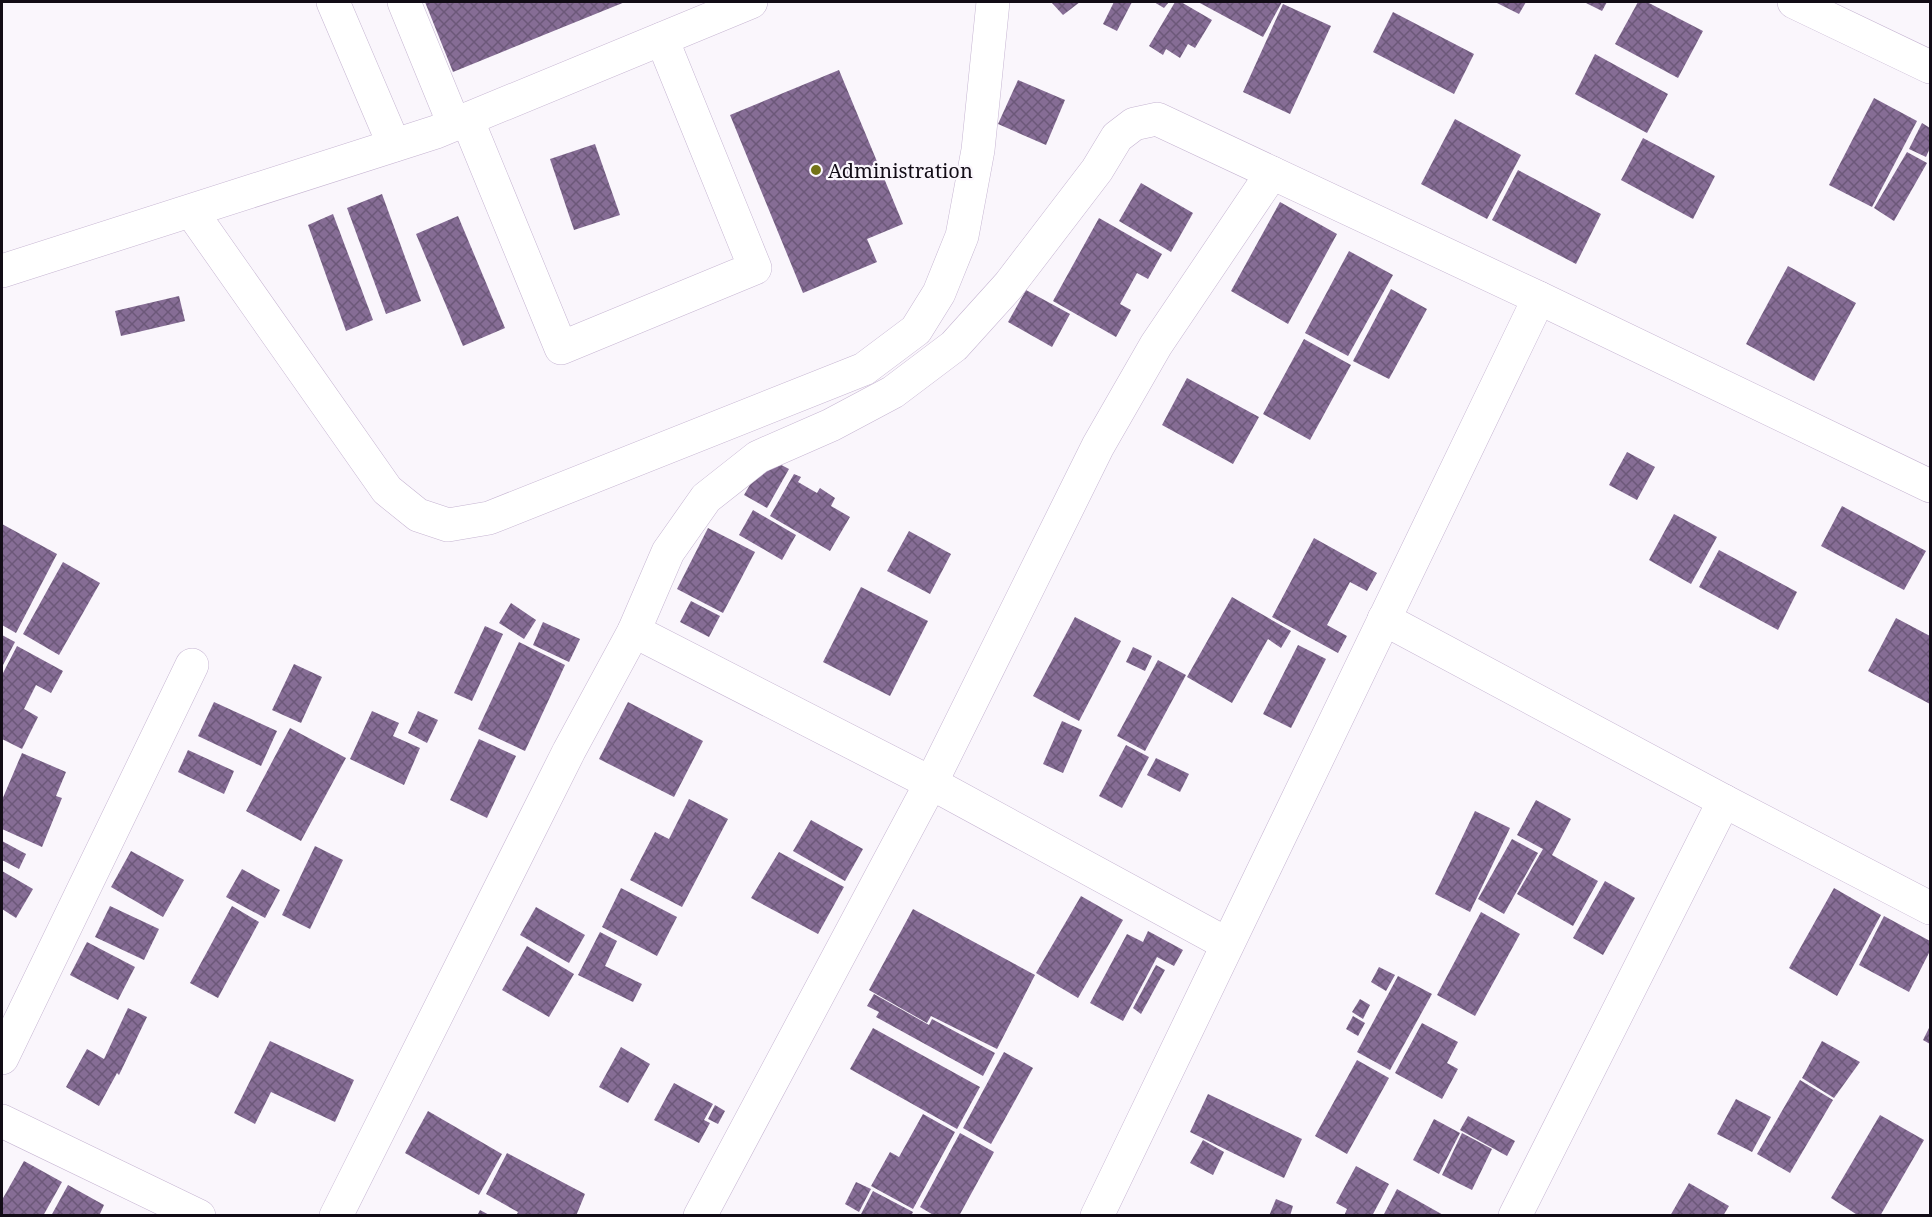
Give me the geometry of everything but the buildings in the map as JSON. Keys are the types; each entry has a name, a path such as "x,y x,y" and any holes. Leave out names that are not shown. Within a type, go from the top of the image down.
{"street":[{"path":"333,2 394,145"},
{"path":"404,2 561,348 756,268 662,39"},
{"path":"2,271 460,122 751,2"},
{"path":"191,211 387,490 418,515 448,525 489,518 864,369 916,330 939,293 962,236 978,150 993,2"},
{"path":"1794,2 1930,67"},
{"path":"336,1215 569,751 634,631 668,552 706,498 758,456 831,425 893,392 954,346 1009,285 1097,170 1117,137 1134,124 1157,119 1539,298 1930,486"},
{"path":"700,1215 931,783 1098,447 1156,345 1272,173"},
{"path":"1097,1215 1539,298"},
{"path":"1384,619 1724,801 1930,908"},
{"path":"634,631 931,783 1227,945"},
{"path":"2,1058 192,664"},
{"path":"1515,1215 1724,801"},
{"path":"2,1121 199,1215"}],"place":[{"name":"Administration","path":"816,170"}]}
